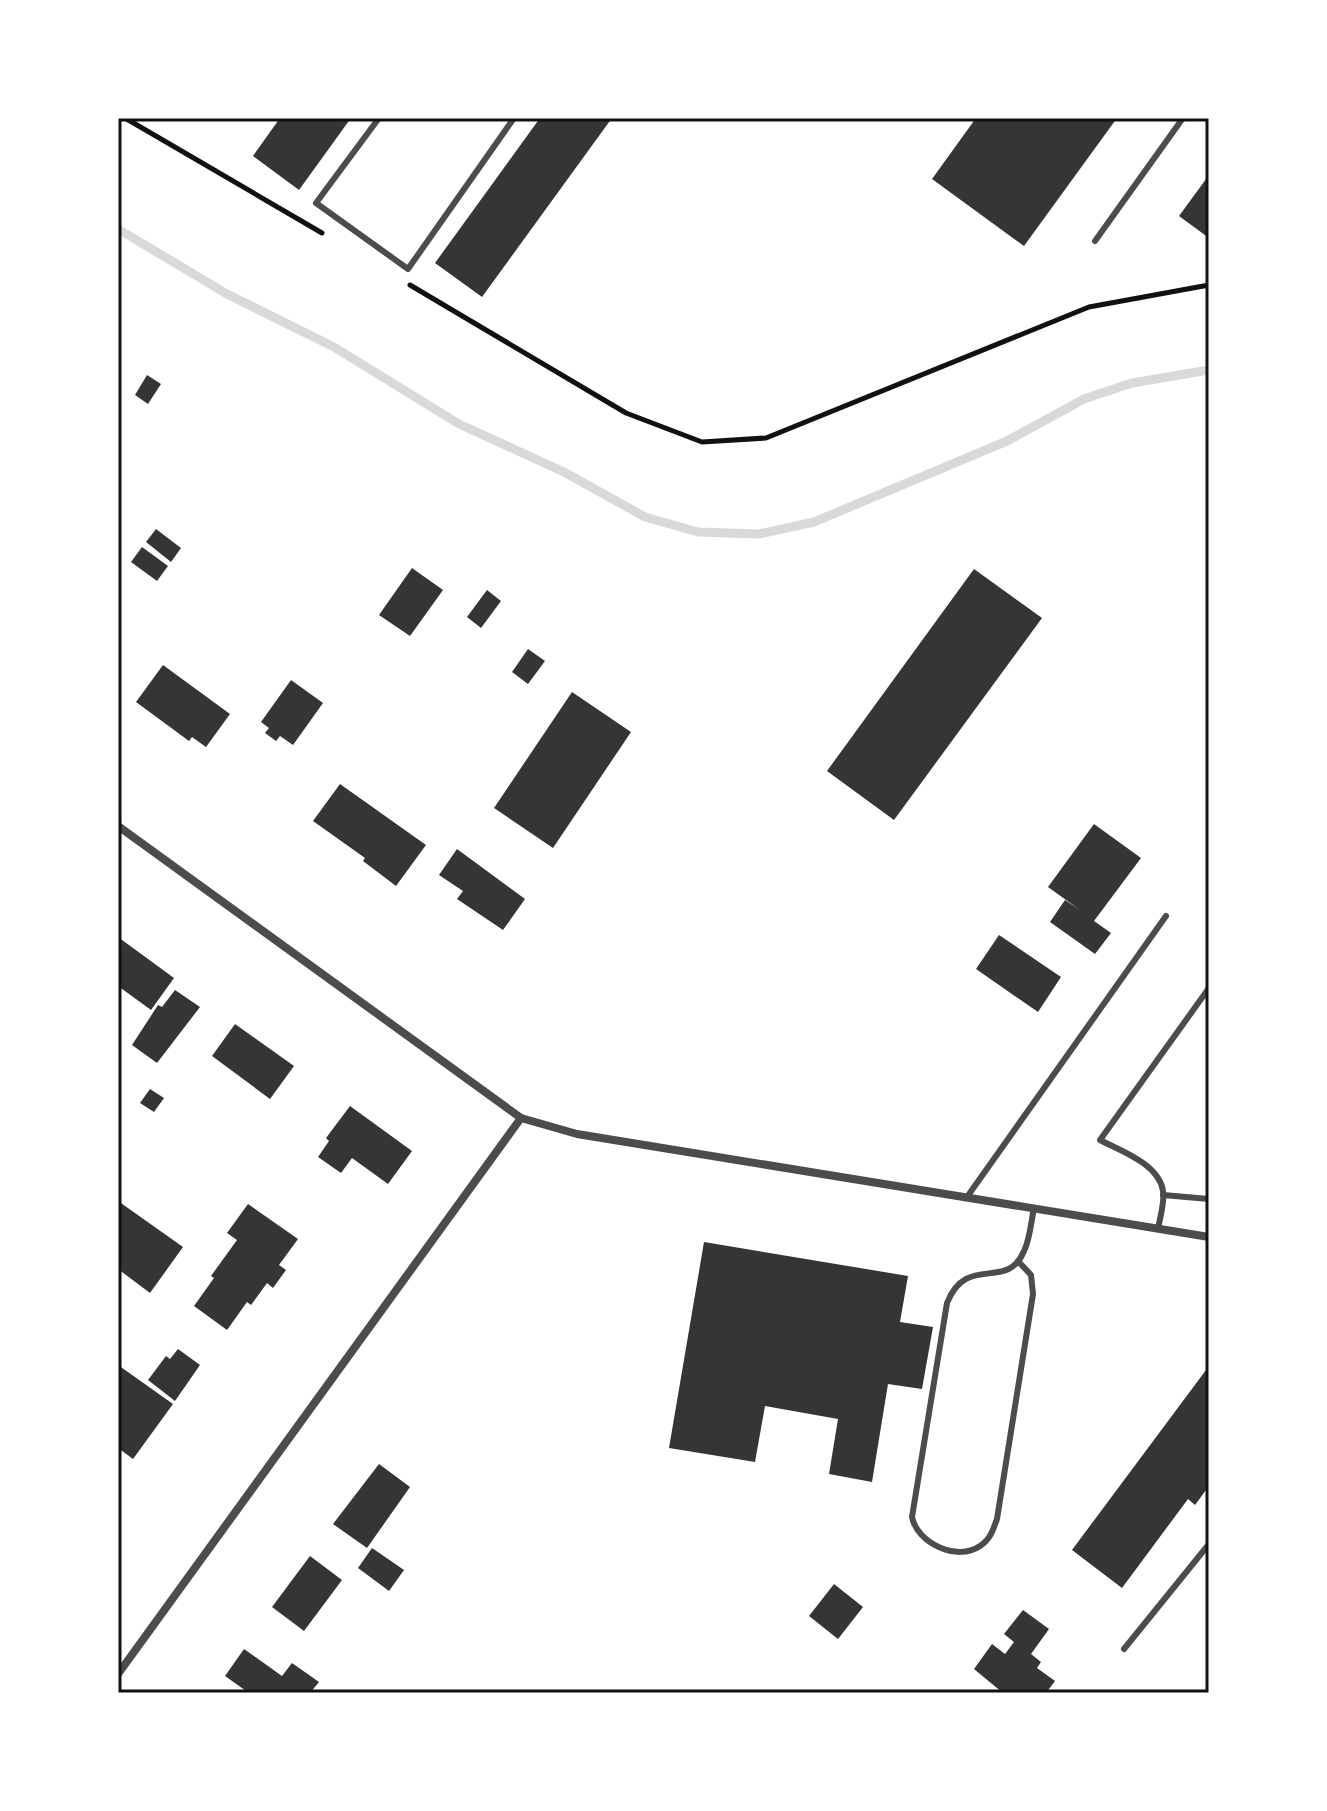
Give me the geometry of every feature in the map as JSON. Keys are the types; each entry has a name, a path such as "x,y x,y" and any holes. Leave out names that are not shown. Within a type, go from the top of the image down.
{"street":[{"path":"118,826 521,1118 577,1134 1209,1237"},
{"path":"118,1674 521,1118"}],"lane":[{"path":"379,118 316,203 408,269 514,118"},
{"path":"1095,241 1183,118"},
{"path":"967,1197 1166,916"},
{"path":"1158,1229 1163,1195 1159,1178 1144,1164 1100,1140 1209,988"},
{"path":"1163,1195 1209,1199"},
{"path":"1018,1261 1031,1275 1033,1294 997,1519 991,1535 972,1550 939,1548 920,1533 912,1517 947,1303 952,1291 966,1277 1005,1271 1018,1261 1025,1249 1034,1208"},
{"path":"1124,1649 1209,1544"}],"path":[{"path":"125,118 332,239"},
{"path":"399,278 626,413 702,442 766,438 1089,307 1209,285"}],"building":[{"path":"280,118 351,118 299,190 253,156"},
{"path":"540,118 612,118 482,297 435,263"},
{"path":"976,118 1117,118 1024,246 932,179"},
{"path":"1209,175 1209,238 1179,216"},
{"path":"147,375 161,384 148,404 135,395"},
{"path":"156,529 181,548 171,562 146,542"},
{"path":"142,547 168,566 157,581 131,562"},
{"path":"412,568 443,590 410,636 379,615"},
{"path":"974,569 1042,618 894,820 827,771"},
{"path":"487,590 501,601 481,628 467,617"},
{"path":"528,649 545,661 528,684 512,672"},
{"path":"163,665 230,714 206,747 192,737 189,741 136,702"},
{"path":"291,680 323,703 293,745 280,736 276,741 265,733 269,728 261,722"},
{"path":"572,692 631,732 553,848 494,808"},
{"path":"340,784 426,845 396,886 363,861 365,858 313,821"},
{"path":"1094,824 1141,858 1094,921 1111,933 1095,954 1050,922 1065,900 1080,910 1048,887"},
{"path":"457,849 525,899 503,930 457,899 463,891 439,875"},
{"path":"999,935 1061,977 1038,1012 976,969"},
{"path":"118,937 174,978 151,1010 118,986"},
{"path":"175,990 200,1007 157,1063 132,1045 158,1005 162,1007"},
{"path":"235,1024 294,1066 270,1099 212,1056"},
{"path":"150,1089 164,1098 154,1112 140,1103"},
{"path":"350,1106 412,1151 388,1184 352,1158 341,1173 318,1157 329,1141 326,1138"},
{"path":"118,1201 183,1247 150,1293 118,1269"},
{"path":"248,1204 298,1239 279,1265 286,1270 273,1288 267,1283 251,1305 247,1302 227,1330 194,1306 237,1240 227,1233"},
{"path":"704,1242 908,1276 900,1322 933,1327 922,1389 888,1384 872,1482 829,1474 838,1419 765,1406 755,1462 669,1448"},
{"path":"178,1349 200,1365 175,1401 148,1380 166,1356 170,1359"},
{"path":"118,1365 173,1404 133,1459 118,1448"},
{"path":"1209,1366 1209,1486 1195,1505 1188,1499 1122,1588 1072,1550"},
{"path":"379,1464 410,1487 367,1548 333,1524"},
{"path":"372,1548 404,1570 389,1591 358,1568"},
{"path":"310,1556 342,1580 304,1631 272,1607"},
{"path":"834,1584 863,1607 838,1639 809,1616"},
{"path":"1023,1610 1049,1629 1031,1654 1041,1662 1037,1668 1055,1681 1046,1693 1003,1693 974,1669 992,1644 1005,1654 1014,1642 1004,1634"},
{"path":"244,1649 282,1676 292,1663 319,1682 310,1693 249,1693 225,1676"}],"waterway":[{"path":"118,229 227,294 334,347 459,424 564,472 645,517 698,532 759,534 814,522 1007,441 1084,399 1132,383 1209,370"}]}
